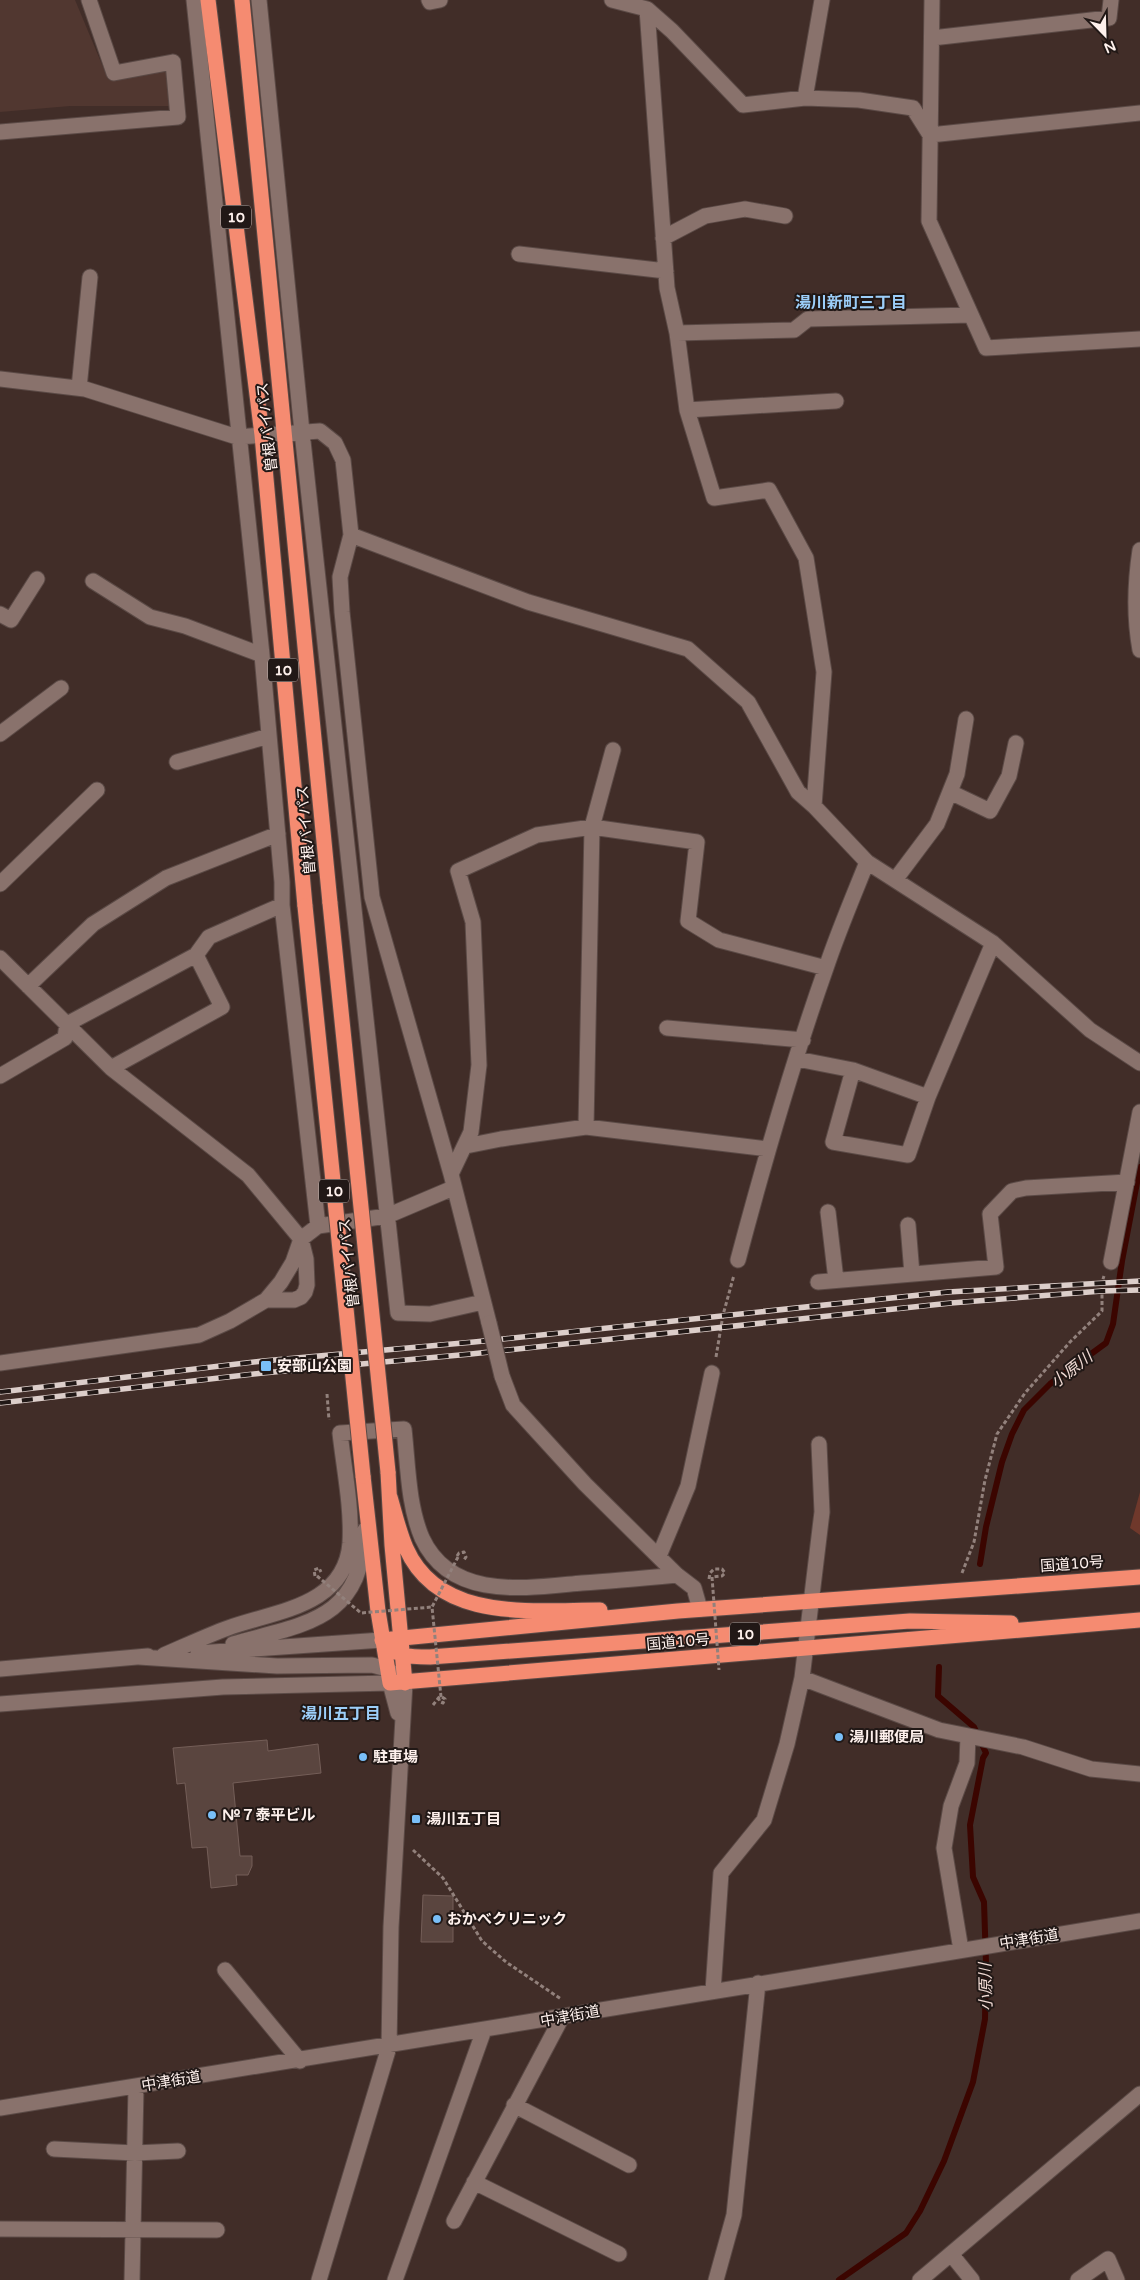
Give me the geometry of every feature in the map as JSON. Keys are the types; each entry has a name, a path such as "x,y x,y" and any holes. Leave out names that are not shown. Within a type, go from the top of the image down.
{"highway":[{"name":"曽根バイパス","path":"208,0 262,435 305,906 363,1476 382,1640 394,1678"},
{"name":"曽根バイパス","path":"242,0 330,903 388,1472 392,1545 403,1656 394,1678"},
{"path":"390,1497 398,1528 407,1550 421,1571 438,1587 455,1598 479,1606 509,1610 678,1611"},
{"name":"国道10号","path":"678,1611 1140,1577"},
{"name":"10","path":"382,1640 678,1611"},
{"name":"国道10号","path":"394,1678 806,1648 1140,1620"},
{"name":"国道10号","path":"403,1656 439,1656 910,1621 1088,1624"},
{"path":"382,1640 394,1653 403,1656"}],"street":[{"path":"0,132 178,118 173,62 114,73 89,0"},
{"path":"194,0 237,437 262,656 278,834 282,905 318,1226"},
{"path":"259,0 302,432 398,1313 430,1314 483,1302"},
{"path":"429,0 430,2 440,0"},
{"path":"612,0 647,9 672,31 743,105 805,98 859,100 913,108 930,135"},
{"path":"805,98 822,0"},
{"path":"932,0 929,221 986,348 1140,339"},
{"path":"932,38 1109,18 1111,0"},
{"path":"647,9 667,288 677,333 687,410 714,498 770,490 806,558 824,672 814,806"},
{"path":"930,135 1140,113"},
{"path":"663,238 705,216 745,209 785,216"},
{"path":"519,254 666,271"},
{"path":"79,388 90,277"},
{"path":"677,333 794,330 808,319 971,315"},
{"path":"0,379 79,388 237,437 320,431 335,443 343,460 351,535 340,577 341,595 372,897 452,1181 502,1376 513,1405 585,1484 677,1575 694,1588 700,1609"},
{"path":"687,410 836,401"},
{"path":"351,535 528,602 688,649 748,702 798,792 814,806 867,862 993,943 1090,1030 1140,1063"},
{"path":"1140,550 1136,628 1140,650"},
{"path":"0,614 10,620 37,579"},
{"path":"93,581 150,617 185,626 262,656"},
{"path":"0,734 61,688"},
{"path":"895,880 937,824 957,774 966,719"},
{"path":"177,762 269,736"},
{"path":"950,792 990,811 1009,776 1016,742"},
{"path":"586,1128 592,827 613,750"},
{"path":"0,884 97,790"},
{"path":"0,1363 199,1335 230,1321 266,1300 281,1282 293,1262 301,1239 318,1226 387,1216 452,1181 471,1132 479,1065 473,922 458,872 537,835 592,827 697,842 688,921 720,940 826,968"},
{"path":"28,986 93,924 166,878 278,834"},
{"path":"738,1260 768,1149 802,1040 826,968 867,862"},
{"path":"67,1024 196,955 208,938 282,905"},
{"path":"854,1070 833,1142 908,1155 928,1097 993,943"},
{"path":"111,1068 222,1007 196,955"},
{"path":"0,958 111,1068 248,1175 301,1239 306,1259 306,1292 294,1300 266,1300"},
{"path":"0,1076 65,1038 67,1024"},
{"path":"667,1028 802,1040"},
{"path":"797,1058 854,1070 928,1097"},
{"path":"1111,1262 1128,1182 1140,1112"},
{"path":"466,1146 501,1139 586,1128 768,1149"},
{"path":"818,1282 996,1267 990,1214 1012,1192 1026,1188 1128,1182"},
{"path":"828,1212 836,1280"},
{"path":"908,1225 912,1274"},
{"path":"659,1556 688,1486 712,1373"},
{"path":"164,1655 228,1628 302,1606 317,1598 338,1576 345,1563 350,1545 340,1433 404,1429 412,1504 423,1539 430,1552 440,1563 471,1582 489,1587 526,1588 677,1575"},
{"path":"713,1991 722,1873 764,1820 787,1744 802,1678 813,1601 822,1512 819,1444"},
{"path":"203,1652 303,1623 326,1612 339,1603 350,1591 361,1563 364,1548 366,1503"},
{"path":"0,1669 203,1652 382,1640"},
{"path":"139,1657 276,1666 372,1665 394,1678"},
{"path":"0,1704 223,1687 394,1678"},
{"path":"320,2280 389,2047 391,1927 401,1726 394,1678"},
{"path":"802,1678 939,1730 1023,1747 1091,1769 1140,1774"},
{"path":"966,1949 944,1848 951,1806 967,1763 968,1736"},
{"name":"中津街道","path":"0,2108 389,2047 758,1983 1140,1921"},
{"path":"225,1970 300,2061"},
{"path":"716,2280 734,2214 758,1983"},
{"path":"454,2221 562,2017"},
{"path":"395,2280 484,2030"},
{"path":"132,2280 136,2087"},
{"path":"920,2280 1140,2094"},
{"path":"514,2105 629,2165"},
{"path":"54,2149 135,2153 178,2151"},
{"path":"474,2182 619,2254"},
{"path":"0,2229 217,2230"},
{"path":"951,2254 972,2280"},
{"path":"1078,2280 1108,2260 1117,2280"}],"path":[{"path":"712,1373 723,1315 738,1260"},
{"path":"956,1590 974,1542 985,1480 997,1434 1024,1394 1070,1342 1102,1311 1102,1282 1111,1262"},
{"path":"327,1394 330,1425"},
{"path":"433,1705 438,1697 440,1702 445,1701 445,1699 441,1698 432,1606 458,1557"},
{"path":"711,1578 722,1576 725,1573 722,1569 714,1569 710,1573 719,1670"},
{"path":"317,1576 361,1613 432,1606"},
{"path":"396,1832 443,1878 482,1941 506,1962 583,2013"}],"shaded area":[{"path":"0,0 75,0 108,79 167,69 170,106 70,106 0,112"},
{"path":"1140,1492 1140,1535 1130,1528"}],"building":[{"name":"№７泰平ビル","path":"267,1740 268,1751 318,1744 321,1773 233,1783 240,1856 252,1856 252,1866 248,1875 236,1875 237,1885 211,1888 207,1847 192,1848 185,1783 177,1784 173,1748"},
{"name":"おかべクリニック","path":"423,1895 453,1896 453,1942 421,1942"}],"waterway":[{"name":"小原川","path":"980,1564 986,1527 1002,1462 1012,1434 1024,1410 1050,1384 1106,1343 1113,1324 1122,1261 1140,1167"},
{"name":"小原川","path":"839,2280 906,2233 920,2211 944,2161 973,2082 985,2019 984,1902 973,1877 970,1825 983,1758 986,1753 974,1727 938,1696 939,1667"}],"railway":[{"path":"0,1392 263,1361 474,1342 948,1292 1140,1281"},
{"path":"0,1403 263,1373 471,1354 951,1303 1102,1291 1140,1290"}],"place":[{"name":"安部山公園","path":"266,1366"},
{"name":"湯川郵便局","path":"839,1737"},
{"name":"駐車場","path":"363,1757"},
{"name":"№７泰平ビル","path":"212,1815"},
{"name":"湯川五丁目","path":"416,1819"},
{"name":"おかべクリニック","path":"437,1919"}],"district":[{"name":"湯川新町三丁目","path":"851,302"},
{"name":"湯川五丁目","path":"341,1713"}]}
